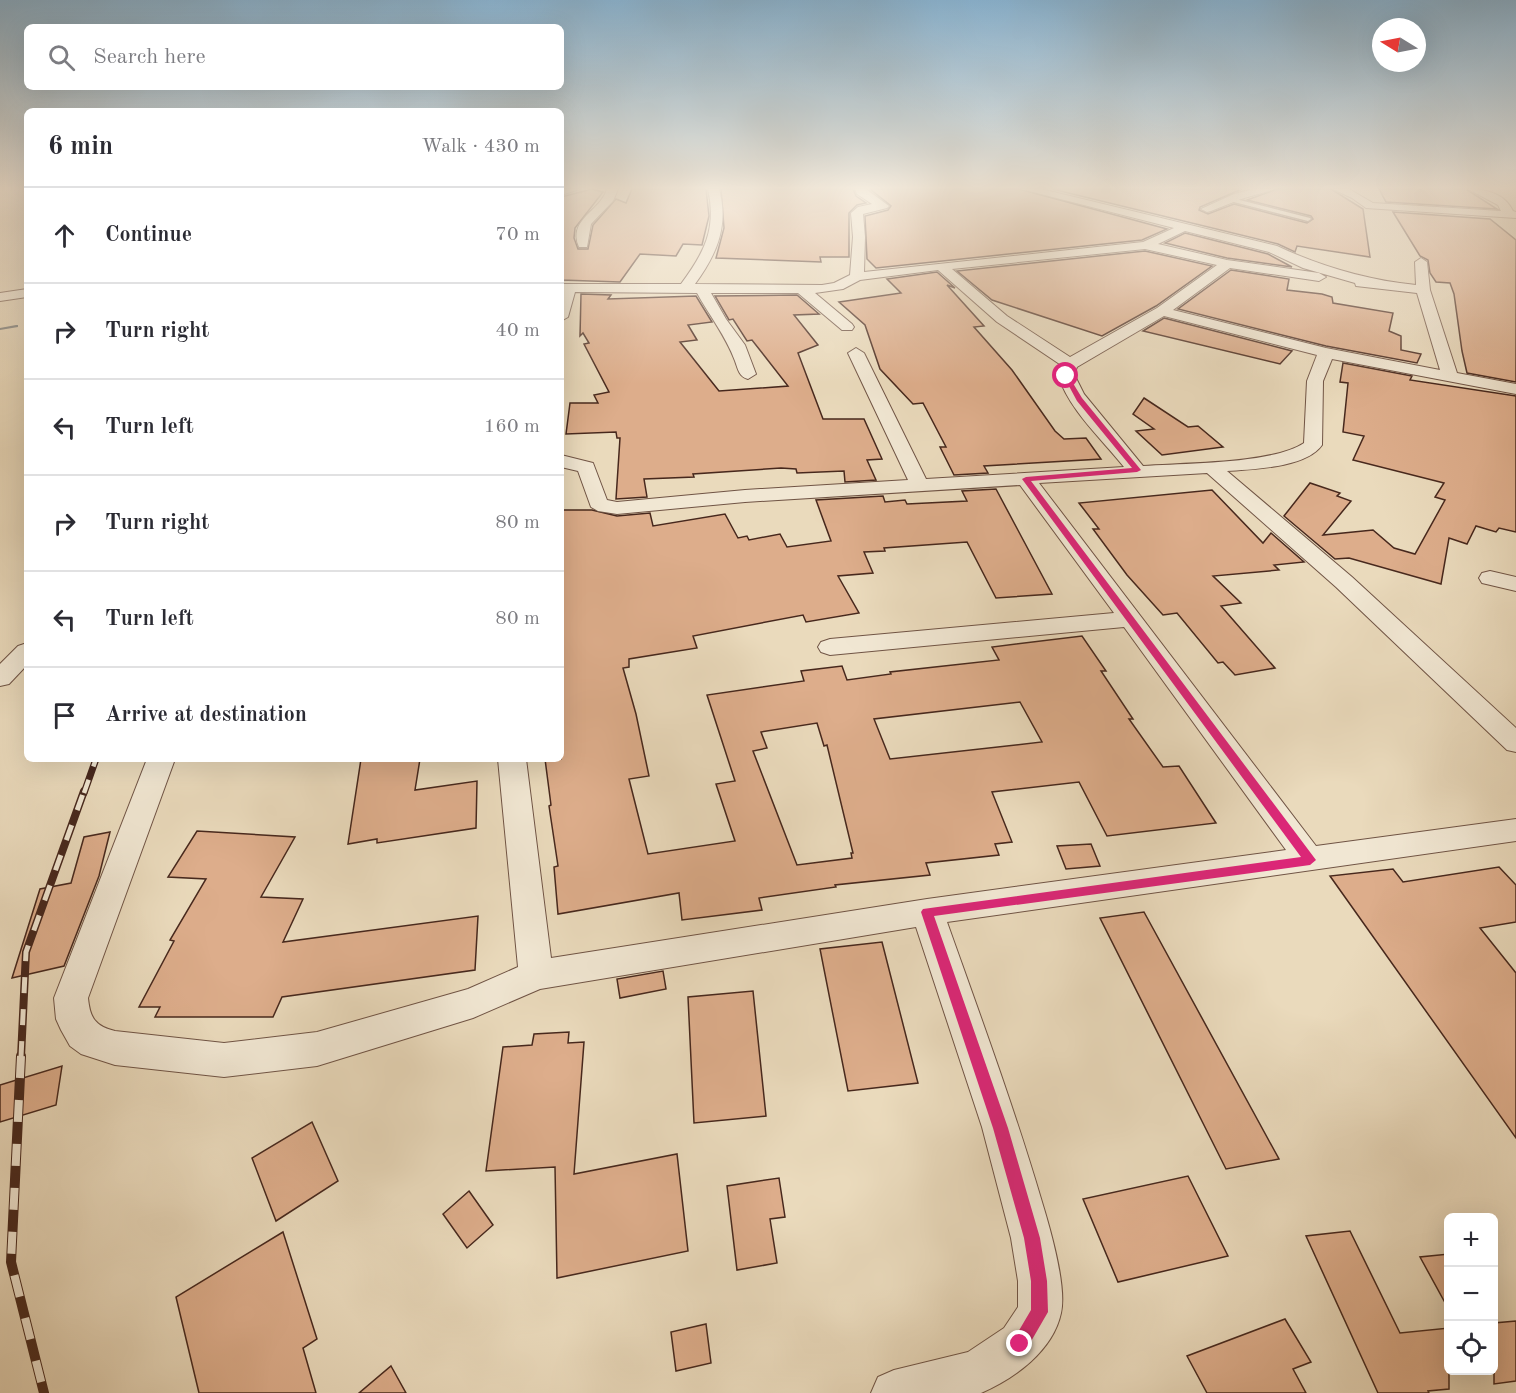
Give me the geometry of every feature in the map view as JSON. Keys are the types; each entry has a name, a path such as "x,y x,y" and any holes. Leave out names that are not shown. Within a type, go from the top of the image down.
{"street":[{"path":"685,288 709,254"},
{"path":"857,277 859,254"},
{"path":"565,288 803,290 838,286 857,277 1062,254"},
{"path":"1184,254 1227,264 1423,290"},
{"path":"1284,254 1308,265 1378,285"},
{"path":"1422,262 1423,290 1451,378"},
{"path":"1137,470 1079,399 1066,376 1070,364 1162,311 1227,264"},
{"path":"942,267 1002,319 1070,364"},
{"path":"702,289 719,320 737,345 748,374"},
{"path":"803,290 847,327"},
{"path":"0,297 24,293"},
{"path":"1162,311 1326,353 1516,389"},
{"path":"856,353 920,486"},
{"path":"564,461 586,467 598,503 611,508 1137,470 1211,467 1285,458 1304,453 1312,445 1315,381 1326,353"},
{"path":"1211,467 1344,582 1516,742"},
{"path":"1026,479 1310,860"},
{"path":"1490,578 1516,584"},
{"path":"830,647 1131,619"},
{"path":"0,678 24,654"},
{"path":"160,762 72,998 73,1019 82,1034 115,1048 224,1060 317,1049 473,1003 536,975 927,912 1516,830"},
{"path":"512,762 536,975"},
{"path":"894,1393 977,1372 1020,1344 1040,1312 1039,1281 1032,1238 1001,1128 927,912"}],"building":[{"path":"564,254 640,254 620,282 564,280"},
{"path":"640,254 677,254 676,256"},
{"path":"717,254 849,254 849,257 820,257 821,262 716,258"},
{"path":"867,254 1009,254 876,268 867,259"},
{"path":"1117,254 1158,254 1212,266 1156,306 1102,336 992,300 957,271"},
{"path":"1210,254 1268,254 1292,267"},
{"path":"1350,254 1370,254 1370,257"},
{"path":"1419,254 1516,254 1516,382 1467,373 1454,294 1450,283 1436,282 1430,273 1428,260"},
{"path":"1231,270 1289,279 1287,290 1322,294 1332,297 1333,303 1393,313 1389,331 1401,336 1401,350 1421,354 1417,363 1326,346 1178,309"},
{"path":"937,272 955,288 947,285 984,326 974,327 1012,370 1055,431 1064,439 1086,438 1101,459 984,466 988,473 954,475 940,447 946,447 923,403 913,404 880,369 865,325 839,302 901,293 887,279"},
{"path":"581,294 611,295 608,299 696,296 712,322 688,325 697,340 680,342 719,391 788,386 752,340 747,341 733,319 729,320 715,296 797,295 819,314 794,315 818,345 798,353 823,419 864,419 882,459 867,460 876,480 845,482 844,471 797,473 796,469 781,468 693,474 694,477 644,479 647,497 616,499 620,438 617,438 616,432 566,434 570,403 598,403 594,395 609,392 584,344 589,343 583,333 580,336"},
{"path":"1164,318 1292,351 1280,364 1143,331"},
{"path":"1343,363 1412,376 1410,380 1516,396 1516,532 1499,528 1496,532 1476,526 1467,544 1449,538 1441,584 1349,558 1335,559 1284,516 1310,483 1340,493 1337,496 1351,501 1323,535 1373,530 1394,548 1415,554 1445,500 1435,497 1444,483 1353,460 1364,436 1343,432 1348,383 1340,382"},
{"path":"1144,398 1188,427 1198,426 1223,447 1162,455 1136,431 1154,429 1133,414"},
{"path":"996,489 1052,594 996,598 967,542 884,548 885,551 864,552 873,573 838,576 859,613 806,622 803,615 693,636 697,648 629,659 629,667 623,668 636,714 649,776 629,779 648,854 735,841 716,784 735,781 707,695 804,681 801,671 842,666 847,680 891,674 890,672 999,660 992,647 1082,636 1106,671 1101,671 1133,719 1129,719 1163,767 1179,766 1216,823 1107,836 1079,782 992,792 1012,842 995,844 999,855 926,863 930,875 835,885 836,887 759,898 762,910 682,920 679,893 558,914 554,867 558,866 545,762 564,762 564,510 592,510 617,516 650,513 653,526 725,514 738,538 747,536 749,540 780,534 787,547 831,541 816,500 883,496 885,502 905,500 907,504 967,501 962,491","holes":["1020,702 1042,742 890,759 874,719","817,723 824,746 827,745 853,853 851,853 852,858 797,865 753,751 767,748 761,732"]},
{"path":"1212,490 1263,543 1271,533 1304,562 1274,565 1279,570 1213,576 1241,603 1221,606 1275,668 1235,675 1223,662 1218,663 1177,613 1163,615 1127,575 1093,529 1099,529 1079,503"},
{"path":"361,762 420,762 415,790 477,781 476,828 377,843 377,839 348,844"},
{"path":"197,831 295,837 261,897 303,899 283,942 478,916 475,970 282,997 273,1017 155,1017 160,1007 139,1007 174,941 170,940 206,879 168,877"},
{"path":"110,832 99,876 64,966 12,978 40,889 71,883 84,837"},
{"path":"1091,844 1100,866 1066,869 1057,846"},
{"path":"1499,867 1516,885 1516,922 1480,928 1516,973 1516,1138 1330,876 1393,869 1403,882"},
{"path":"1144,912 1279,1159 1226,1169 1100,918"},
{"path":"882,942 918,1083 848,1091 820,949"},
{"path":"663,971 666,989 620,998 617,979"},
{"path":"753,991 766,1116 694,1123 688,997"},
{"path":"569,1032 568,1043 584,1042 574,1174 677,1154 688,1251 557,1278 555,1167 486,1171 503,1047 532,1045 534,1034"},
{"path":"62,1066 56,1105 0,1122 0,1085"},
{"path":"312,1122 338,1181 276,1221 252,1158"},
{"path":"1188,1176 1228,1256 1118,1282 1083,1199"},
{"path":"779,1178 785,1217 770,1219 777,1263 737,1270 727,1186"},
{"path":"469,1191 493,1225 467,1248 443,1214"},
{"path":"1350,1231 1400,1333 1444,1329 1444,1375 1449,1375 1449,1389 1428,1391 1429,1393 1378,1393 1306,1236"},
{"path":"283,1232 317,1339 303,1348 316,1393 199,1393 176,1297"},
{"path":"1444,1255 1444,1301 1420,1257"},
{"path":"1285,1319 1311,1362 1293,1369 1306,1393 1207,1393 1187,1356"},
{"path":"1516,1321 1516,1381 1494,1384 1494,1375 1498,1375 1498,1323"},
{"path":"706,1324 711,1363 676,1371 671,1332"},
{"path":"391,1366 406,1393 359,1393"}],"waterway":[{"path":"0,329 16,326"}],"railway":[{"path":"84,793 95,762"},
{"path":"21,1057 26,952 84,791"},
{"path":"21,1056 11,1262 44,1393"}],"route":[{"path":"1020,1344 1040,1312 1039,1281 1032,1238 1001,1128 979,1071 927,912 1310,860 1026,479 1137,470 1079,399 1066,376"}]}
